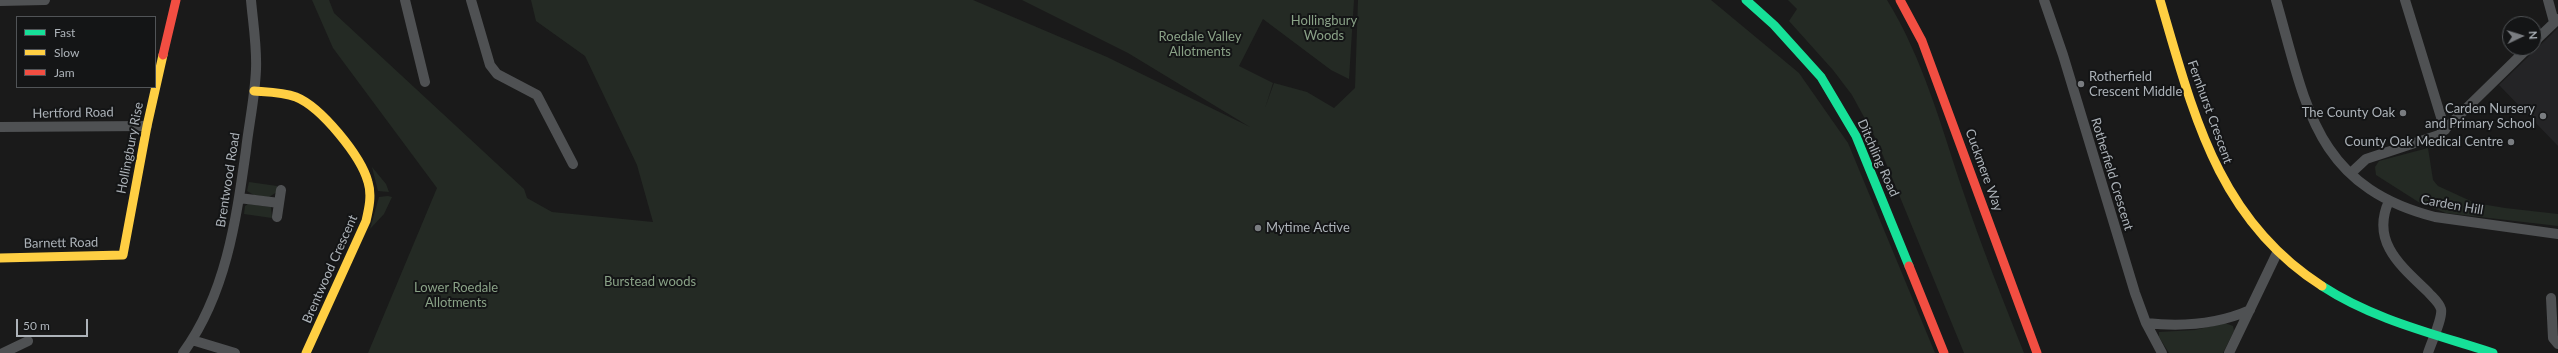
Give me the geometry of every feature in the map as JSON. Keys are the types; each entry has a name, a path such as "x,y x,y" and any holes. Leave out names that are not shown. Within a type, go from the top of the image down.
{"street":[{"path":"0,1 44,0"},
{"name":"Hollingbury Rise","path":"156,84 176,0"},
{"name":"Brentwood Road","path":"183,353 192,340 220,281 232,237 254,91 256,43 251,0"},
{"path":"405,0 425,82"},
{"path":"471,0 490,65 497,74 537,95 573,164"},
{"name":"Ditchling Road","path":"1746,0 1774,25 1821,77 1856,136 1944,353"},
{"name":"Cuckmere Way","path":"1900,0 1922,41 2037,353"},
{"name":"Rotherfield Crescent","path":"2044,0 2146,323 2162,353"},
{"name":"Fernhurst Crescent","path":"2160,0 2209,154 2225,187 2237,204 2277,252 2339,298 2366,310 2493,352"},
{"name":"Carden Hill","path":"2276,0 2313,122 2326,147 2350,173 2389,201 2435,217 2558,234"},
{"path":"2405,0 2445,130"},
{"path":"2542,34 2556,21 2548,0"},
{"path":"2350,173 2366,159 2425,141 2445,130 2520,56"},
{"name":"Hollingbury Rise","path":"123,255 146,126 155,88"},
{"name":"Brentwood Crescent","path":"254,91 297,97 313,108 358,160 365,172 370,188 370,209 366,221 306,353"},
{"name":"Hertford Road","path":"0,127 146,126"},
{"path":"277,217 281,190"},
{"path":"239,198 279,203"},
{"path":"2389,201 2384,218 2386,240 2401,268 2438,304 2441,314 2428,353"},
{"path":"2229,353 2277,252"},
{"name":"Barnett Road","path":"0,258 123,255"},
{"path":"2551,298 2553,338 2558,344"},
{"path":"2146,323 2166,325 2204,324 2236,316 2250,310"},
{"path":"192,340 235,353"},
{"path":"3,353 28,341"}],"shaded area":[{"name":"Carden Nursery and Primary School","path":"2558,28 2558,146 2499,85 2529,56 2542,56 2542,43"}],"green space":[{"path":"312,0 329,0 334,13 524,189 527,198 552,212 653,222 637,165 585,56 536,21 531,0 973,0 1107,57 1250,127 1128,53 1022,0 1354,0 1349,79 1331,70 1263,19 1239,66 1273,83 1265,108 1274,83 1307,92 1334,108 1355,88 1358,0 1711,0 1799,73 1848,143 1935,353 368,353 437,188 333,48"},
{"path":"1788,0 1887,0 1900,22 1931,94 1978,234 2024,353 1964,353 1877,141 1852,95 1833,70 1789,21 1797,9"},
{"path":"2428,148 2433,180 2438,186 2475,203 2558,214 2558,226 2446,213 2420,203 2376,175 2375,167 2379,161"},
{"path":"372,167 386,184 389,192 378,191"},
{"path":"249,182 277,186 277,192 269,197 254,195 247,191"},
{"path":"379,197 392,197 384,214 370,229"},
{"path":"248,204 271,207 272,218 244,214 245,206"},
{"path":"2225,323 2233,326 2234,331 2223,353 2169,353 2159,337 2159,332 2195,330"}],"traffic: fast":[{"path":"1746,0 1774,25 1821,77 1856,136 1909,266"},
{"path":"2322,286 2342,298 2384,317 2493,353"}],"traffic: slow":[{"path":"2160,0 2184,83 2198,122 2214,160 2233,196 2257,229 2286,259 2322,286"},
{"path":"156,86 163,55"},
{"path":"0,258 123,255 156,88"},
{"path":"254,91 275,92 291,95 306,102 317,111 328,121 349,146 364,171 370,192 370,202 366,221 306,353"}],"traffic: jam":[{"path":"163,55 176,0"},
{"path":"1900,0 1922,41 2037,353"},
{"path":"1909,266 1944,353"}],"place":[{"name":"Rotherfield Crescent Middle","path":"2081,84"},
{"name":"The County Oak","path":"2403,113"},
{"name":"Carden Nursery and Primary School","path":"2543,116"},
{"name":"County Oak Medical Centre","path":"2511,142"},
{"name":"Mytime Active","path":"1258,228"}],"park label":[{"name":"Hollingbury Woods","path":"1324,28"},
{"name":"Roedale Valley Allotments","path":"1200,44"},
{"name":"Burstead woods","path":"650,282"},
{"name":"Lower Roedale Allotments","path":"456,296"}]}
